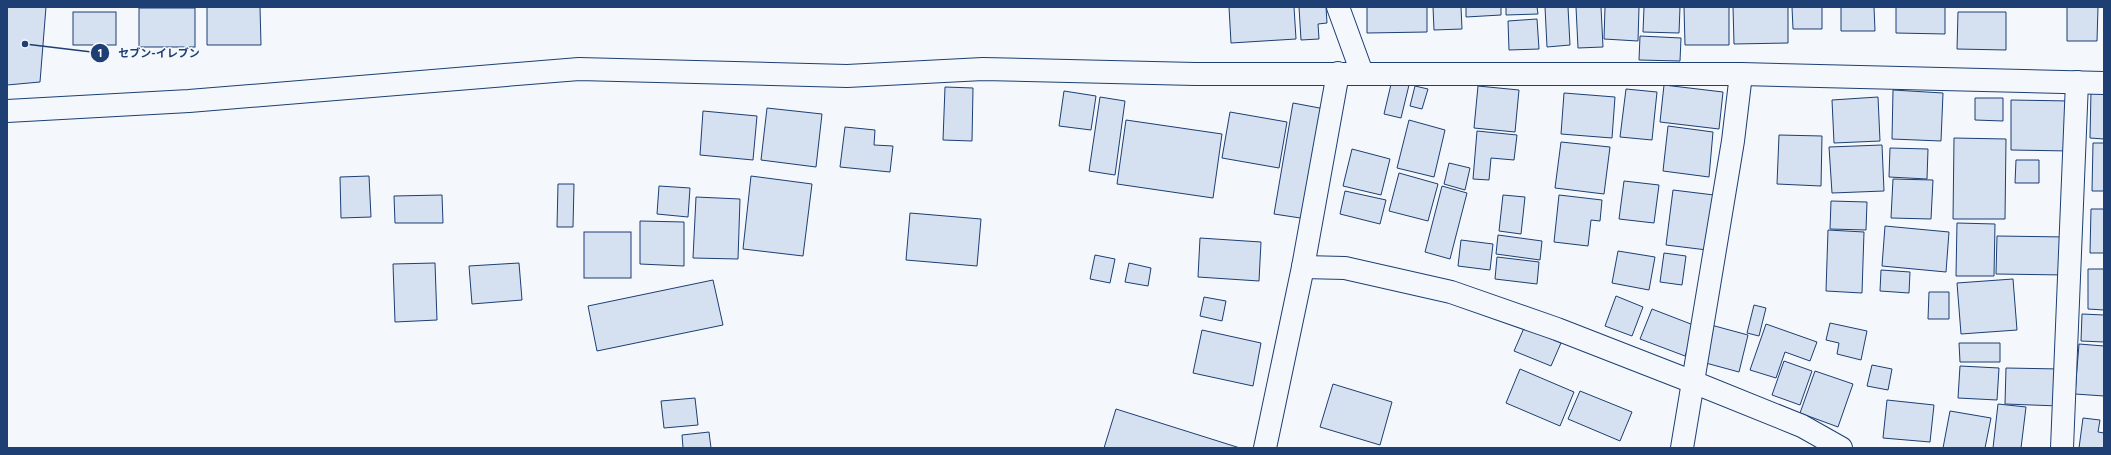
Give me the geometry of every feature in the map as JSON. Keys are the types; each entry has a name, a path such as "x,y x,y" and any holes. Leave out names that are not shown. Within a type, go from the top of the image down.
{"street":[{"path":"1338,7 1362,73"},
{"path":"7,111 189,101 579,69 846,76 983,69 1195,74 1741,74 2104,83"},
{"path":"1264,448 1303,267 1338,73"},
{"path":"1682,448 1734,140 1741,74"},
{"path":"2062,448 2077,82"},
{"path":"1303,267 1345,268 1451,292 1557,329 1693,382 1802,426 1841,448"}],"building":[{"path":"7,7 46,7 40,82 7,85"},
{"path":"207,7 260,7 261,45 207,45"},
{"path":"1229,7 1294,7 1296,39 1231,43"},
{"path":"1299,7 1326,7 1327,23 1318,24 1319,39 1301,40"},
{"path":"1367,7 1427,7 1427,32 1367,33"},
{"path":"1433,7 1461,7 1462,29 1434,30"},
{"path":"1466,7 1501,7 1501,15 1466,17"},
{"path":"1506,7 1537,7 1538,14 1506,15"},
{"path":"1545,7 1568,7 1570,45 1547,47"},
{"path":"1576,7 1601,7 1603,47 1578,48"},
{"path":"1605,7 1639,7 1638,41 1604,39"},
{"path":"1644,7 1680,7 1679,33 1643,32"},
{"path":"1684,7 1729,7 1729,45 1685,45"},
{"path":"1733,7 1788,7 1788,43 1734,44"},
{"path":"1792,7 1822,7 1822,29 1793,29"},
{"path":"1841,7 1874,7 1875,31 1841,31"},
{"path":"1896,7 1945,7 1945,34 1896,33"},
{"path":"2067,7 2098,7 2097,41 2067,41"},
{"path":"139,8 195,8 195,47 139,47"},
{"path":"73,12 116,12 116,45 73,45"},
{"path":"1958,12 2006,12 2006,50 1957,49"},
{"path":"1537,19 1539,49 1509,50 1508,21"},
{"path":"1640,36 1681,38 1680,61 1639,60"},
{"path":"1392,80 1409,85 1401,118 1384,114"},
{"path":"1664,85 1723,92 1719,129 1660,122"},
{"path":"1415,86 1428,89 1422,109 1410,106"},
{"path":"1478,86 1519,90 1515,132 1474,128"},
{"path":"945,87 973,88 972,141 943,140"},
{"path":"1626,89 1657,92 1652,140 1620,137"},
{"path":"1893,90 1943,93 1941,141 1892,139"},
{"path":"1064,91 1096,96 1091,130 1059,126"},
{"path":"2091,91 2104,91 2104,139 2090,138"},
{"path":"1564,93 1615,97 1612,138 1561,134"},
{"path":"1100,97 1125,101 1115,175 1089,171"},
{"path":"1878,97 1880,141 1834,143 1832,100"},
{"path":"1975,98 2003,98 2003,121 1975,120"},
{"path":"2011,100 2070,101 2070,151 2011,150"},
{"path":"1293,103 1325,109 1307,219 1274,214"},
{"path":"767,108 822,114 816,167 761,160"},
{"path":"703,111 757,116 753,160 700,155"},
{"path":"1230,112 1287,122 1279,168 1222,158"},
{"path":"1126,120 1222,134 1213,198 1117,184"},
{"path":"1409,120 1445,130 1434,177 1397,168"},
{"path":"1668,126 1713,132 1709,177 1663,171"},
{"path":"845,127 875,130 874,145 893,146 890,172 840,167"},
{"path":"1477,131 1517,135 1514,160 1491,158 1489,180 1473,179"},
{"path":"1779,135 1822,136 1821,186 1777,184"},
{"path":"1954,138 2006,139 2005,219 1953,219"},
{"path":"1561,142 1610,147 1604,194 1555,188"},
{"path":"2093,143 2104,143 2104,191 2092,191"},
{"path":"1882,145 1884,191 1832,193 1829,147"},
{"path":"1890,148 1928,149 1927,179 1889,177"},
{"path":"1352,149 1390,159 1381,195 1343,186"},
{"path":"2016,160 2039,160 2039,183 2015,183"},
{"path":"1449,163 1470,168 1465,190 1444,184"},
{"path":"1399,173 1438,184 1428,221 1389,211"},
{"path":"369,176 371,217 341,218 340,177"},
{"path":"751,176 812,184 803,256 743,249"},
{"path":"1893,179 1933,180 1931,219 1891,218"},
{"path":"1624,181 1659,185 1654,223 1619,219"},
{"path":"558,184 574,184 573,227 557,227"},
{"path":"659,186 690,188 688,217 657,214"},
{"path":"1442,186 1467,193 1450,259 1425,252"},
{"path":"1673,190 1714,195 1707,250 1666,245"},
{"path":"1345,191 1386,200 1380,224 1340,214"},
{"path":"442,195 443,223 395,223 394,196"},
{"path":"1503,195 1525,197 1521,234 1499,231"},
{"path":"1559,195 1602,200 1600,221 1591,220 1588,246 1554,242"},
{"path":"696,197 740,199 738,259 693,258"},
{"path":"1831,201 1867,202 1866,230 1830,229"},
{"path":"2091,209 2104,209 2104,253 2090,253"},
{"path":"910,213 981,219 977,266 906,260"},
{"path":"640,221 684,222 684,266 640,264"},
{"path":"1957,223 1995,224 1994,276 1956,276"},
{"path":"1885,226 1949,232 1946,272 1882,266"},
{"path":"1828,230 1864,232 1862,293 1826,291"},
{"path":"584,232 631,232 631,278 584,278"},
{"path":"1498,235 1542,241 1540,260 1496,254"},
{"path":"1997,236 2066,237 2065,275 1996,274"},
{"path":"1200,238 1261,242 1259,281 1198,277"},
{"path":"1461,240 1493,244 1490,270 1458,266"},
{"path":"1618,251 1655,257 1649,290 1612,283"},
{"path":"1664,253 1686,256 1682,285 1660,282"},
{"path":"1095,255 1115,259 1110,283 1090,279"},
{"path":"1497,257 1539,262 1537,284 1495,279"},
{"path":"435,263 437,320 395,322 393,264"},
{"path":"519,263 522,300 472,304 469,266"},
{"path":"1129,263 1151,268 1148,286 1125,282"},
{"path":"2088,269 2104,269 2104,310 2088,309"},
{"path":"1881,270 1910,272 1909,293 1880,291"},
{"path":"2013,279 2017,330 1961,334 1957,283"},
{"path":"713,280 723,325 597,351 588,306"},
{"path":"1929,292 1949,292 1949,319 1928,319"},
{"path":"1616,296 1643,307 1632,336 1605,326"},
{"path":"1204,297 1226,301 1222,321 1200,316"},
{"path":"1754,305 1766,308 1759,336 1747,333"},
{"path":"1652,309 1696,326 1685,356 1640,339"},
{"path":"2082,314 2104,315 2104,342 2081,341"},
{"path":"1830,323 1867,331 1861,360 1837,354 1839,343 1826,340"},
{"path":"1766,324 1817,342 1810,361 1785,352 1776,378 1750,370"},
{"path":"1711,325 1748,335 1739,372 1702,362"},
{"path":"1524,328 1561,343 1551,366 1514,351"},
{"path":"1202,330 1261,343 1253,386 1193,373"},
{"path":"1959,343 2000,343 2000,362 1960,362"},
{"path":"2079,344 2104,346 2104,396 2075,394"},
{"path":"1784,361 1812,371 1800,405 1772,395"},
{"path":"1872,365 1892,369 1888,390 1867,386"},
{"path":"1960,366 1999,368 1997,400 1958,398"},
{"path":"2006,368 2060,369 2059,406 2005,404"},
{"path":"1520,369 1574,392 1560,426 1506,403"},
{"path":"1815,371 1853,384 1838,427 1800,413"},
{"path":"1333,384 1392,402 1380,445 1320,427"},
{"path":"1580,391 1632,412 1620,441 1568,419"},
{"path":"695,398 698,425 664,428 661,401"},
{"path":"1887,400 1934,405 1930,442 1883,438"},
{"path":"1998,404 2026,407 2021,448 1993,448"},
{"path":"1116,409 1240,448 1104,448"},
{"path":"1950,411 1991,418 1985,448 1943,448"},
{"path":"2083,418 2100,420 2098,432 2104,433 2104,448 2079,448"},
{"path":"709,432 711,448 683,448 682,435"}],"place":[{"name":"セブン-イレブン","path":"25,44"}]}
